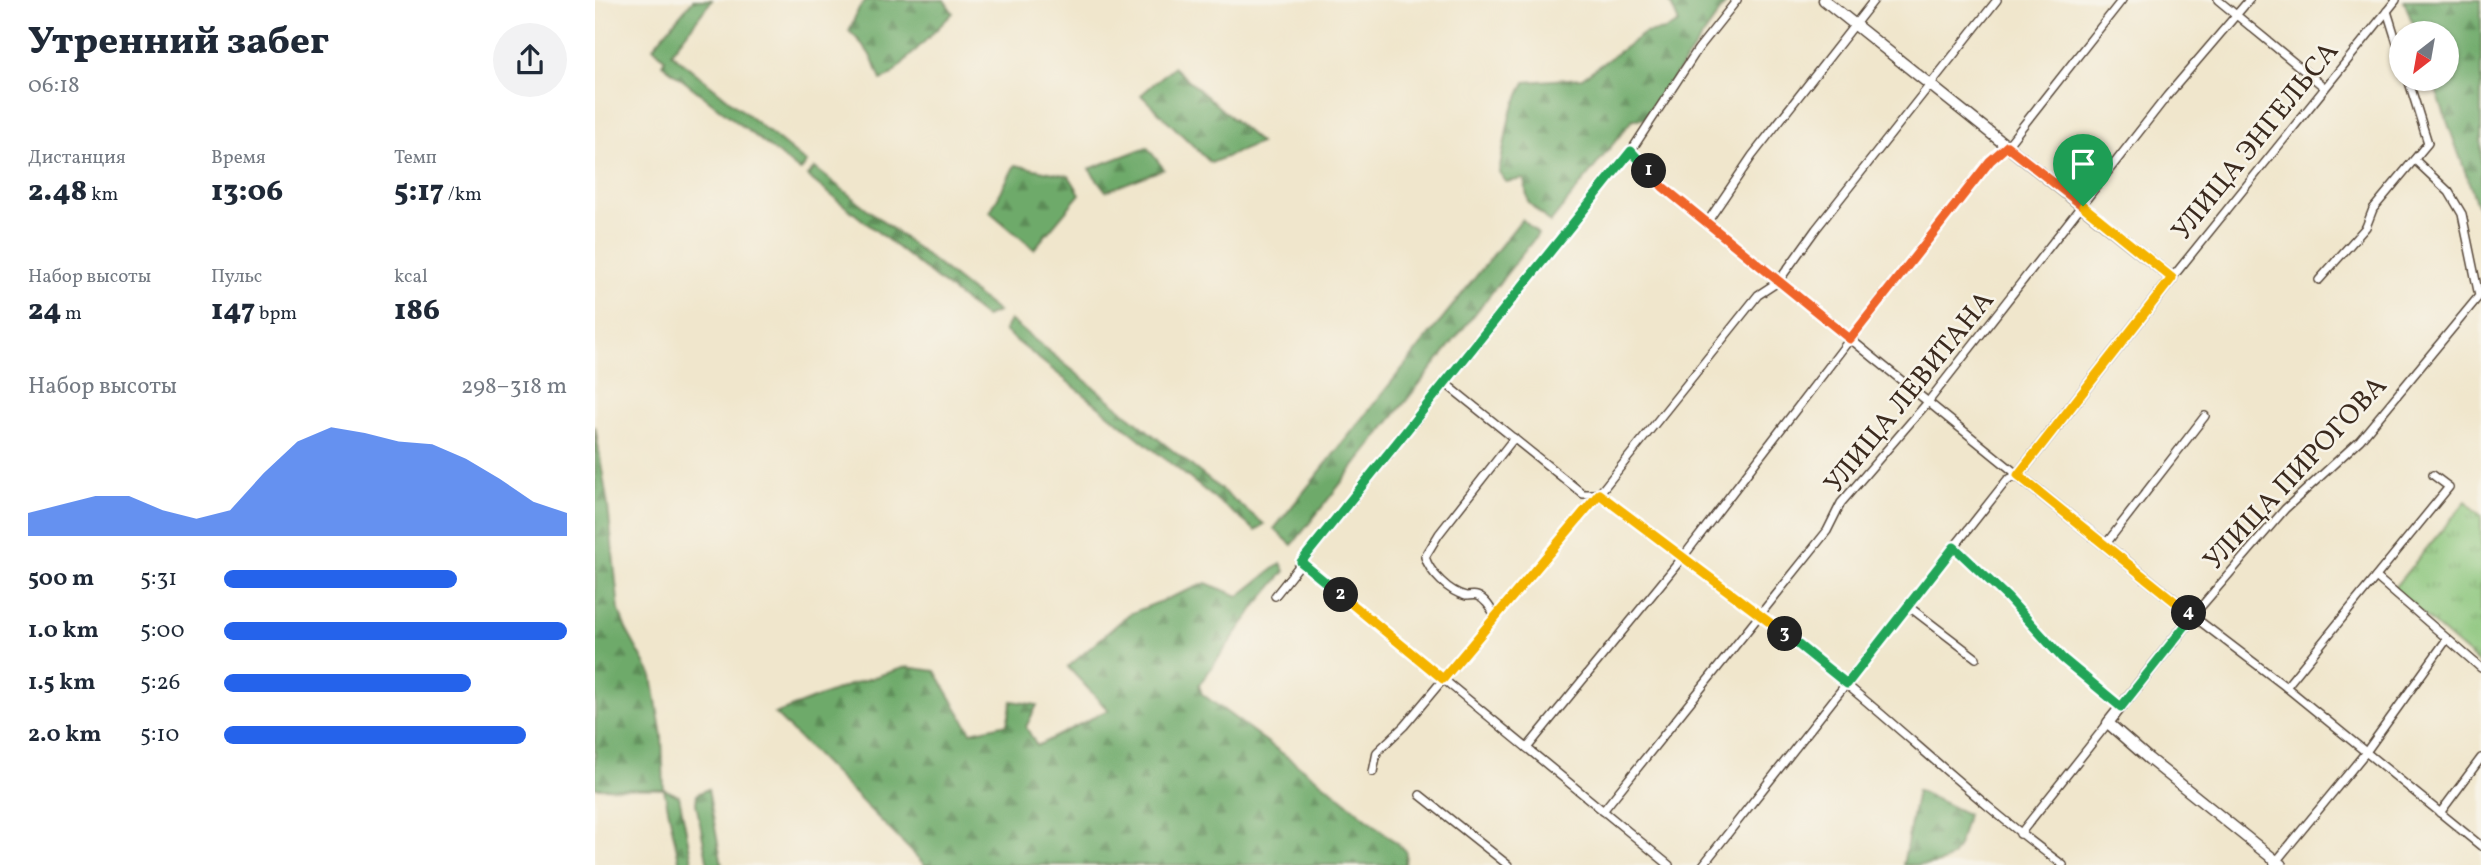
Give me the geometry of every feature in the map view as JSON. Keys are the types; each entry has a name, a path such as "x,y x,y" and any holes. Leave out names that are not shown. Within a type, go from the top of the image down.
{"street":[{"path":"1275,596 1631,151 1698,49 1737,0"},
{"path":"1824,0 2172,278"},
{"path":"1708,221 1752,156 1874,0"},
{"path":"1373,772 1377,752 1391,741 1599,494 1758,295 1778,282 1816,229 1997,0"},
{"path":"1527,748 1683,558 1990,161 2007,146 2122,0"},
{"path":"2218,0 2324,87"},
{"name":"УЛИЦА ЛЕВИТАНА","path":"1603,811 1827,531 1841,503 1928,402 2167,96 2249,0"},
{"name":"УЛИЦА ЭНГЕЛЬСА","path":"1703,865 2007,480 2018,475 2172,278 2396,0"},
{"path":"2387,11 2390,21"},
{"path":"2319,281 2366,228 2372,209 2428,144 2412,91"},
{"path":"1631,151 1663,187 1708,221 1778,282 2481,846"},
{"name":"УЛИЦА ПИРОГОВА","path":"2020,834 2193,616 2285,509 2360,440 2479,296 2462,214 2449,192 2415,160"},
{"path":"1445,383 1583,494 1599,494 1760,614 1847,684 2020,834 2063,865"},
{"path":"2105,545 2205,416"},
{"path":"1496,617 1486,602 1477,596 1465,596 1453,590 1428,566 1425,557 1447,523 1514,438"},
{"path":"2285,687 2449,487 2433,475"},
{"path":"1954,547 2008,598 2062,658 2121,707"},
{"path":"1301,562 1669,865"},
{"path":"2376,577 2481,668"},
{"path":"1908,606 1976,658"},
{"path":"2108,723 2277,864 2366,752 2447,639"},
{"path":"2439,813 2481,758"},
{"path":"1420,795 1509,865"}],"green space":[{"path":"693,0 712,0 671,53 807,163 800,171 662,64 665,59 653,47"},
{"path":"866,0 944,0 953,13 889,77 881,80 869,53 849,31 859,8"},
{"path":"1669,0 1728,0 1645,119 1633,119 1550,223 1528,202 1524,179 1506,182 1499,172 1510,115 1525,82 1582,78 1645,33 1665,30 1679,23"},
{"path":"2404,0 2481,0 2481,216 2436,91 2459,91 2459,21 2412,21"},
{"path":"1173,67 1260,143 1211,163 1141,95"},
{"path":"1147,147 1164,169 1106,191 1089,169"},
{"path":"1015,165 1069,176 1080,194 1034,249 990,212"},
{"path":"815,168 998,312 985,317 807,176"},
{"path":"1522,219 1538,234 1292,545 1274,529"},
{"path":"1010,320 1264,524 1256,531 1004,331"},
{"path":"595,426 608,506 619,610 626,629 652,676 662,736 664,789 595,788"},
{"path":"2466,501 2481,516 2481,665 2393,589"},
{"path":"1281,563 1285,571 1258,603 1199,685 1202,694 1332,790 1406,851 1405,865 925,865 775,714 852,684 906,667 935,671 971,732 1007,724 1012,701 1037,705 1026,727 1037,746 1108,710 1068,667 1129,614 1206,583 1239,596"},
{"path":"664,789 679,796 693,865 680,865"},
{"path":"708,789 722,865 708,865 696,803 697,794"},
{"path":"1917,790 1967,814 1959,843 1950,858 1933,864 1903,865"}],"route":[{"path":"2007,146 2083,206 2172,278 2018,475 2193,616 2121,707 2062,658 2008,598 1954,547 1847,684 1760,614 1599,494 1443,679 1301,562 1631,151 1663,187 1850,339 1990,161 2007,146"}]}
